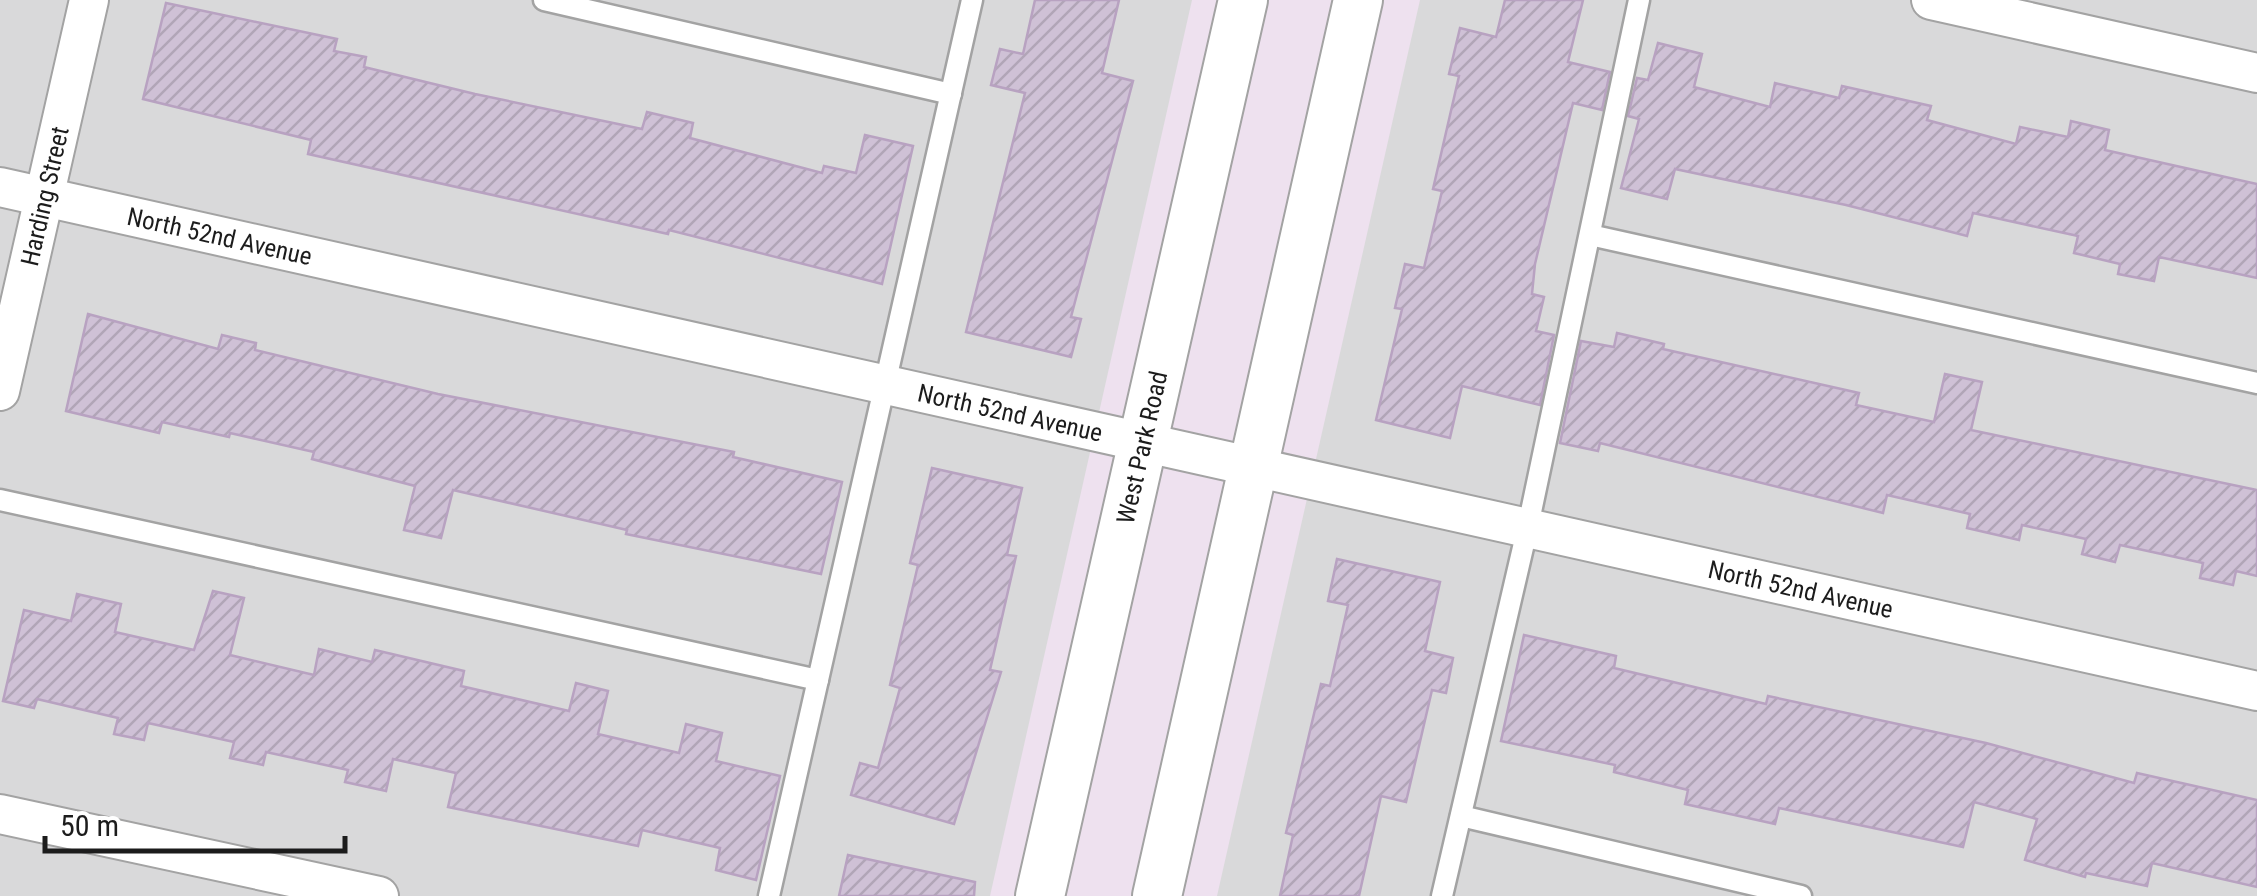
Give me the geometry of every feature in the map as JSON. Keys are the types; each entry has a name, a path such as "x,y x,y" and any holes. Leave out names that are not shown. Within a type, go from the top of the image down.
{"street":[{"name":"Harding Street","path":"0,391 88,0"},
{"name":"West Park Road","path":"1040,896 1244,0"},
{"path":"1158,896 1358,0"},
{"path":"1931,0 2257,73"},
{"name":"North 52nd Avenue","path":"0,187 1253,463 2257,691"},
{"path":"0,814 379,896"}],"lane":[{"path":"544,0 951,94"},
{"path":"769,896 972,0"},
{"path":"1442,896 1528,526 1640,0"},
{"path":"1590,235 2257,383"},
{"path":"0,500 818,680"},
{"path":"1461,816 1801,896"}],"shaded area":[{"path":"0,0 1192,0 990,896 0,896"},
{"path":"1420,0 2257,0 2257,896 1217,896"}],"building":[{"path":"1035,0 1119,0 1102,73 1133,81 1071,317 1081,319 1071,357 966,332 1025,93 991,85 1000,49 1023,54"},
{"path":"1505,0 1583,0 1568,62 1610,72 1602,110 1573,103 1535,264 1532,294 1544,297 1536,331 1554,335 1540,405 1462,386 1450,438 1376,420 1402,309 1395,308 1405,264 1424,268 1442,191 1433,189 1459,76 1449,74 1460,28 1496,37"},
{"path":"166,3 337,39 334,51 366,57 364,67 475,94 642,129 647,112 693,123 690,138 822,173 824,166 856,173 865,135 913,146 882,284 669,230 668,234 308,154 311,140 143,99"},
{"path":"1658,43 1702,54 1694,87 1770,107 1775,83 1839,98 1842,86 1931,106 1927,120 2016,144 2020,127 2068,137 2071,121 2109,130 2105,150 2257,184 2257,278 2159,257 2154,281 2118,274 2120,264 2074,253 2078,236 1973,213 1967,236 1846,205 1675,169 1667,199 1621,188 1639,119 1628,116 1637,78 1648,80"},
{"path":"88,314 218,349 222,335 256,343 255,350 438,394 734,452 733,457 842,482 821,574 626,534 627,530 453,490 441,538 404,530 415,486 312,459 314,452 230,433 229,437 162,422 159,433 66,411"},
{"path":"1617,333 1664,344 1663,349 1859,393 1856,405 1934,422 1945,374 1982,382 1971,430 2257,490 2257,576 2236,571 2233,585 2200,578 2203,563 2120,545 2115,562 2082,554 2086,539 2022,525 2019,540 1967,528 1970,514 1887,495 1883,513 1600,443 1598,451 1560,443 1581,341 1614,347"},
{"path":"932,468 1022,488 1007,555 1016,556 990,670 1001,672 954,824 851,795 860,763 878,768 900,688 890,685 918,565 910,563"},
{"path":"1337,559 1440,582 1425,651 1453,658 1446,693 1432,690 1406,802 1381,796 1359,896 1280,896 1293,835 1286,833 1321,684 1330,686 1348,605 1328,601"},
{"path":"213,591 244,598 230,655 314,675 319,649 372,662 375,650 464,671 461,686 569,711 576,683 608,691 598,734 679,753 686,724 722,733 716,761 780,776 756,880 716,870 720,848 642,830 638,846 448,807 456,773 393,759 386,791 345,782 348,770 266,752 263,765 230,758 234,742 148,723 144,740 114,734 118,718 37,699 34,708 3,701 24,610 71,621 77,594 121,604 115,632 194,650"},
{"path":"1524,635 1616,656 1614,668 1766,704 1768,696 1986,743 2134,783 2137,773 2257,800 2257,887 2152,863 2147,886 2086,873 2085,877 2025,860 2037,819 1974,802 1963,847 1779,808 1775,824 1685,804 1688,790 1614,772 1615,765 1501,741"},
{"path":"848,855 975,882 974,896 839,896"}]}
